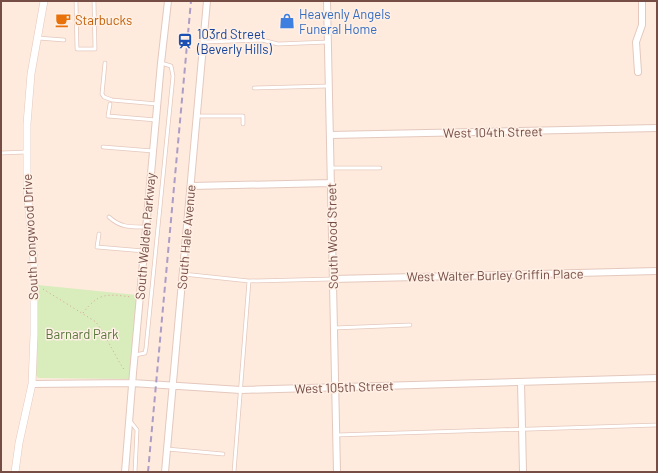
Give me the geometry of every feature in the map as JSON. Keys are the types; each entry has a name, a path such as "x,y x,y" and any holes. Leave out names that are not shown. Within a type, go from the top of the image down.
{"street":[{"name":"South Longwood Drive","path":"15,472 19,443 32,384 34,262 27,190 26,152 28,100 44,1"},
{"name":"South Walden Parkway","path":"125,472 134,355 168,1"},
{"name":"South Hale Avenue","path":"165,472 207,1"},
{"name":"South Wood Street","path":"327,1 337,472"},
{"path":"638,72 636,42 642,26 642,1"},
{"name":"West 104th Street","path":"330,135 657,128"},
{"path":"190,186 331,183"},
{"name":"West Walter Burley Griffin Place","path":"333,278 657,271"},
{"name":"West 105th Street","path":"32,384 173,384 242,390 657,378"},
{"path":"521,382 523,472"}],"lane":[{"path":"76,1 76,49 95,49 94,1"},
{"path":"38,38 64,40"},
{"path":"204,42 262,40 278,44 328,42"},
{"path":"105,63 102,94 104,97 112,100 157,104"},
{"path":"134,355 145,353 146,348 173,76 171,66 161,63"},
{"path":"254,88 329,86"},
{"path":"110,104 108,116 156,120"},
{"path":"197,116 243,116 243,124"},
{"path":"103,147 153,151"},
{"path":"1,152 26,152"},
{"path":"330,168 380,168"},
{"path":"109,217 122,226 146,227"},
{"path":"99,234 97,247 144,251"},
{"path":"183,274 249,281 333,278"},
{"path":"234,472 242,390 249,281"},
{"path":"334,328 410,325"},
{"path":"130,421 137,430 135,472"},
{"path":"336,435 657,425"},
{"path":"167,449 223,454"}],"path":[{"path":"43,289 96,322 125,371"},
{"path":"83,314 90,304 107,294 132,297"}],"green space":[{"name":"Barnard Park","path":"38,285 137,295 130,379 38,378 36,375"}],"railway":[{"path":"148,472 191,1"}],"place":[{"name":"Starbucks","path":"63,20"},
{"name":"Heavenly Angels Funeral Home","path":"287,21"},
{"name":"103rd Street (Beverly Hills)","path":"185,41"}]}
